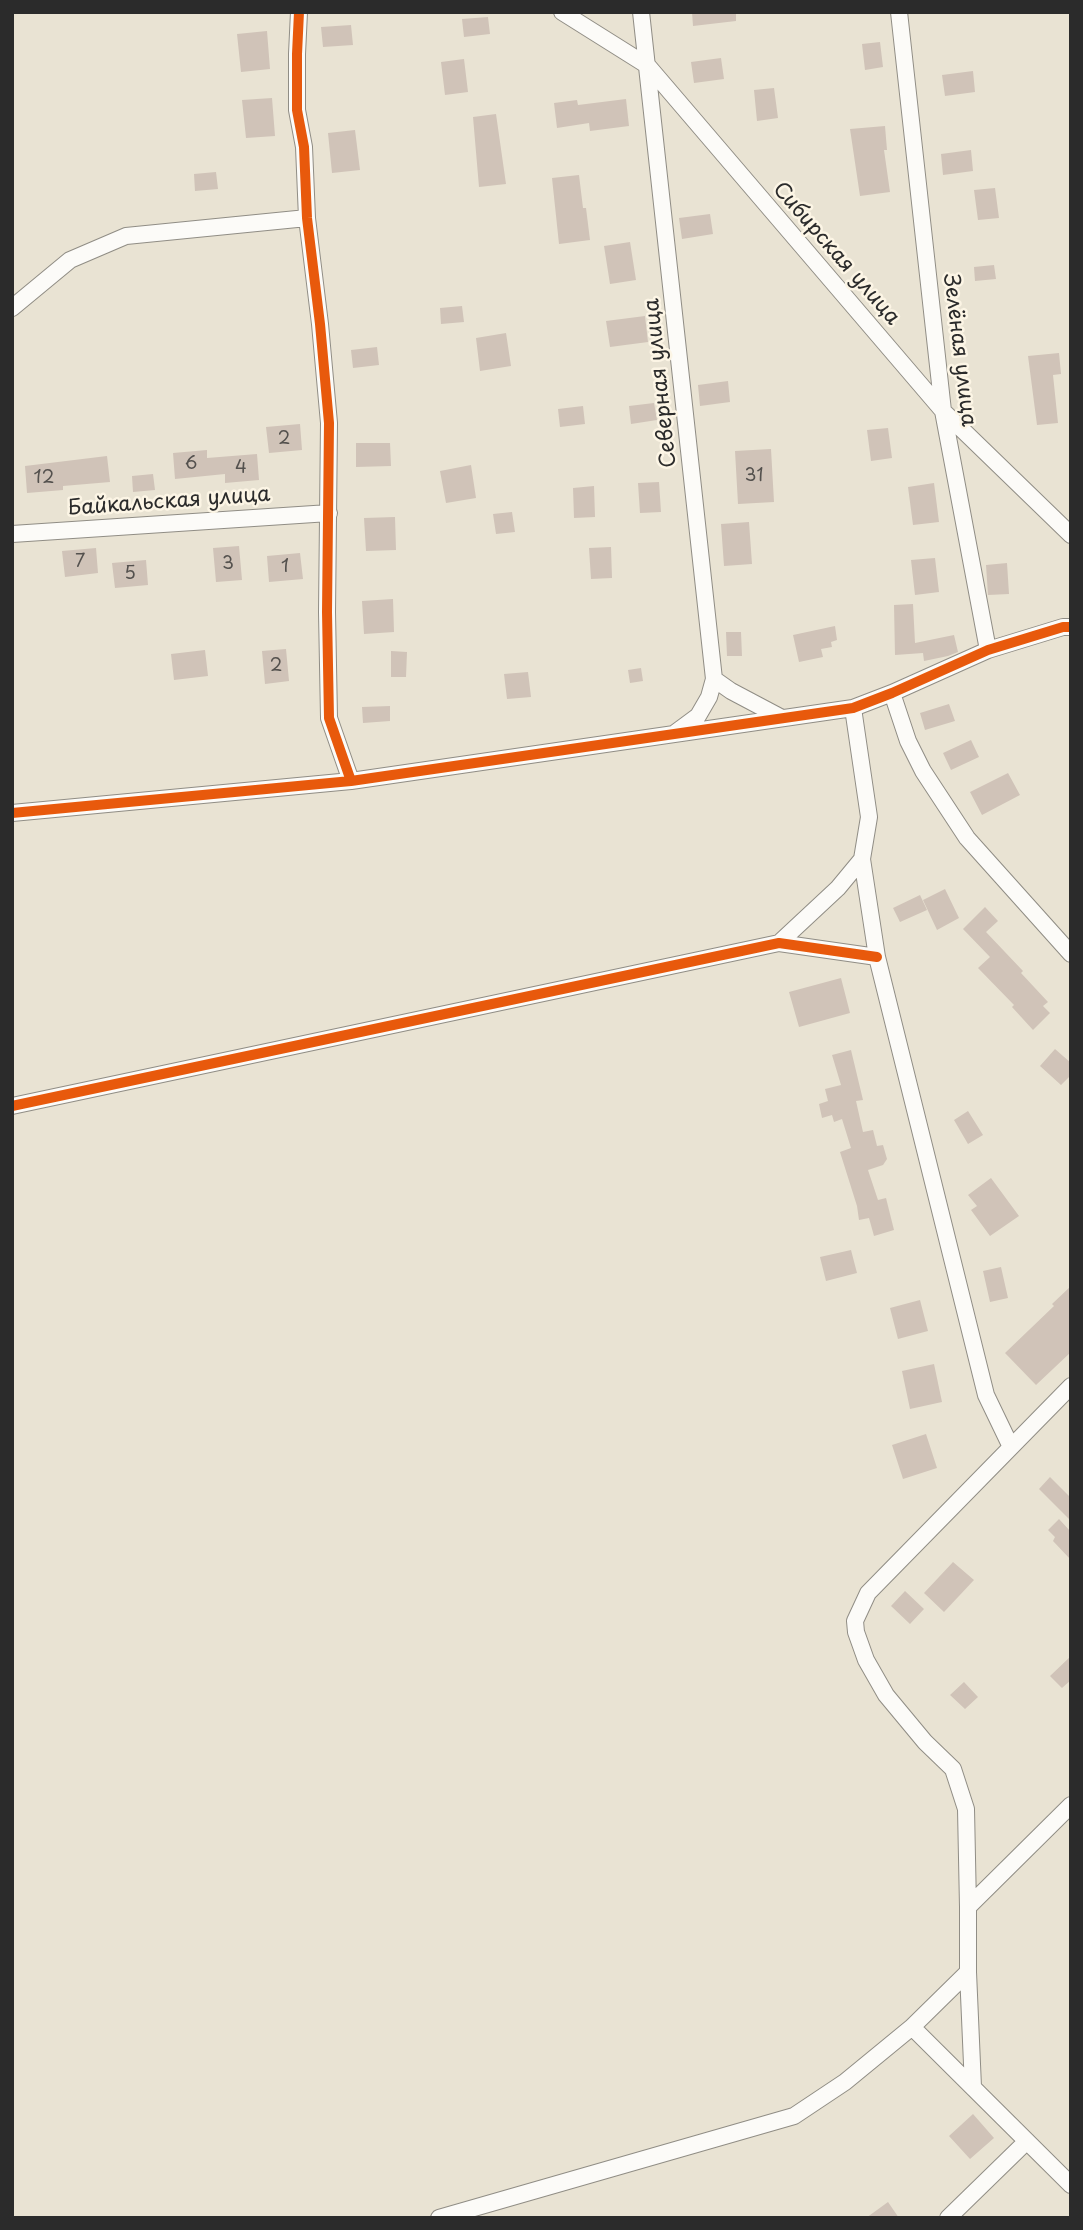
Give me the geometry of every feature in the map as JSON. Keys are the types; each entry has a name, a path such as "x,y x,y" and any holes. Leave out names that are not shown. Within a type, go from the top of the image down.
{"street":[{"path":"299,12 297,110 304,146 307,218 329,423 329,718 351,781"},
{"name":"Сибирская улица","path":"562,12 648,66 943,411 1071,535"},
{"name":"Северная улица","path":"641,12 715,679 698,716 674,734"},
{"name":"Зелёная улица","path":"898,12 943,411 988,650"},
{"path":"12,308 70,260 126,236 307,218"},
{"name":"Байкальская улица","path":"12,534 329,513"},
{"path":"12,813 351,781 853,708 892,694 988,650 1063,627 1071,627"},
{"path":"715,679 731,691 782,718"},
{"path":"892,694 908,741 923,771 967,838 1071,954"},
{"path":"853,708 869,817 862,859 877,957 986,1395 1011,1447"},
{"path":"779,943 838,888 862,859"},
{"path":"12,1106 779,943 877,957"},
{"path":"973,2087 968,1972 967,1809 953,1769 925,1742 887,1695 866,1660 855,1621 868,1593 1071,1386"},
{"path":"968,1907 1071,1805"},
{"path":"439,2218 794,2116 845,2082 912,2027 968,1972"},
{"path":"912,2027 1071,2185"},
{"path":"948,2218 1027,2141"}],"building":[{"path":"692,12 736,12 736,21 693,26"},
{"path":"488,17 490,34 464,37 462,19"},
{"path":"351,25 353,45 323,47 321,27"},
{"path":"267,31 270,69 241,72 237,34"},
{"path":"880,42 883,67 865,70 862,44"},
{"path":"721,58 724,79 694,83 691,62"},
{"path":"464,59 468,92 445,95 441,62"},
{"path":"973,71 975,92 945,96 942,75"},
{"path":"774,88 778,118 757,121 754,90"},
{"path":"272,98 275,136 246,138 242,100"},
{"path":"626,99 629,126 590,131 589,123 557,128 554,103 577,100 578,105"},
{"path":"496,114 506,184 479,187 473,117"},
{"path":"885,126 887,150 884,150 890,192 860,196 850,129"},
{"path":"355,130 360,170 332,173 328,133"},
{"path":"971,150 973,171 943,175 941,154"},
{"path":"216,172 218,189 195,191 194,174"},
{"path":"579,175 590,240 559,244 552,178"},
{"path":"995,188 999,218 978,220 974,190"},
{"path":"710,214 713,234 682,239 679,218"},
{"path":"630,242 636,280 610,284 604,246"},
{"path":"994,265 996,279 975,281 974,267"},
{"path":"462,306 464,322 441,324 440,308"},
{"path":"645,316 648,342 610,347 606,321"},
{"path":"506,333 511,366 480,371 476,338"},
{"path":"377,347 379,365 353,368 351,350"},
{"path":"1059,353 1061,374 1053,375 1058,423 1037,425 1028,356"},
{"path":"728,381 730,402 700,406 698,385"},
{"path":"654,403 657,420 631,424 629,406"},
{"path":"583,406 585,424 560,427 558,409"},
{"path":"300,424 302,450 269,453 266,427"},
{"path":"888,428 892,458 871,461 867,430"},
{"path":"356,443 390,443 391,466 356,467"},
{"path":"771,449 774,502 738,504 735,451"},
{"path":"207,450 207,458 257,454 259,480 225,483 225,474 175,479 173,453"},
{"path":"107,456 110,482 63,486 63,490 27,493 25,466"},
{"path":"471,465 476,498 446,503 440,471"},
{"path":"153,474 155,490 133,492 132,476"},
{"path":"659,482 661,512 640,513 638,483"},
{"path":"934,483 939,522 913,525 908,487"},
{"path":"594,486 595,517 574,518 573,488"},
{"path":"512,512 515,532 496,534 493,514"},
{"path":"395,517 396,550 366,551 364,518"},
{"path":"749,522 752,564 724,566 721,524"},
{"path":"239,546 242,580 216,582 213,548"},
{"path":"611,547 612,578 591,579 589,548"},
{"path":"96,548 98,573 65,577 62,551"},
{"path":"300,553 303,579 269,582 267,556"},
{"path":"935,558 939,592 915,595 911,560"},
{"path":"146,560 148,585 115,588 112,563"},
{"path":"1007,563 1009,594 988,595 986,565"},
{"path":"393,599 394,632 364,634 362,601"},
{"path":"913,604 915,643 954,635 958,652 924,661 923,653 895,655 894,605"},
{"path":"835,626 837,640 831,642 832,647 821,649 823,657 799,662 793,635"},
{"path":"726,632 741,632 742,656 727,656"},
{"path":"286,649 289,681 265,684 262,651"},
{"path":"205,650 208,676 174,680 171,654"},
{"path":"391,651 407,652 406,677 391,677"},
{"path":"641,668 643,681 630,683 628,670"},
{"path":"528,672 531,697 507,699 504,674"},
{"path":"949,704 955,721 925,730 920,713"},
{"path":"390,706 390,721 363,723 362,707"},
{"path":"971,740 979,757 951,770 943,753"},
{"path":"1008,773 1020,795 982,815 970,792"},
{"path":"945,889 959,918 937,930 923,900"},
{"path":"920,895 927,910 900,922 893,908"},
{"path":"985,907 998,921 986,932 1048,1002 1043,1006 1050,1013 1033,1030 1012,1007 1014,1005 978,968 990,957 963,929"},
{"path":"841,978 850,1013 799,1027 789,992"},
{"path":"1055,1049 1071,1063 1071,1075 1061,1085 1040,1066"},
{"path":"851,1050 863,1100 856,1101 863,1132 873,1130 877,1146 883,1145 887,1159 883,1165 868,1170 878,1200 886,1198 894,1230 874,1236 869,1218 859,1220 840,1152 851,1148 842,1119 834,1122 832,1115 822,1118 819,1104 828,1101 825,1089 841,1085 832,1055"},
{"path":"968,1111 983,1135 968,1144 954,1120"},
{"path":"991,1178 1019,1216 990,1236 971,1210 977,1206 968,1195"},
{"path":"851,1250 857,1273 826,1281 820,1257"},
{"path":"1001,1267 1008,1298 990,1302 983,1271"},
{"path":"1071,1286 1071,1352 1036,1385 1005,1353"},
{"path":"920,1300 928,1331 898,1339 890,1308"},
{"path":"934,1364 942,1402 910,1409 902,1371"},
{"path":"926,1434 937,1468 903,1479 892,1445"},
{"path":"1050,1477 1071,1498 1071,1521 1039,1489"},
{"path":"1059,1519 1071,1532 1071,1560 1053,1541 1055,1537 1048,1530"},
{"path":"953,1562 974,1580 944,1612 924,1593"},
{"path":"905,1591 924,1609 910,1624 891,1606"},
{"path":"1071,1656 1071,1680 1062,1688 1050,1676"},
{"path":"964,1682 978,1697 965,1709 950,1695"},
{"path":"973,2114 994,2138 970,2159 949,2136"},
{"path":"888,2202 899,2218 866,2218"}],"cycle path":[{"path":"299,12 297,110 304,147 307,218 329,423 329,718 351,781"},
{"path":"12,813 351,781 853,708 988,650 1063,627 1071,627"},
{"path":"12,1106 779,943 877,957"}]}
